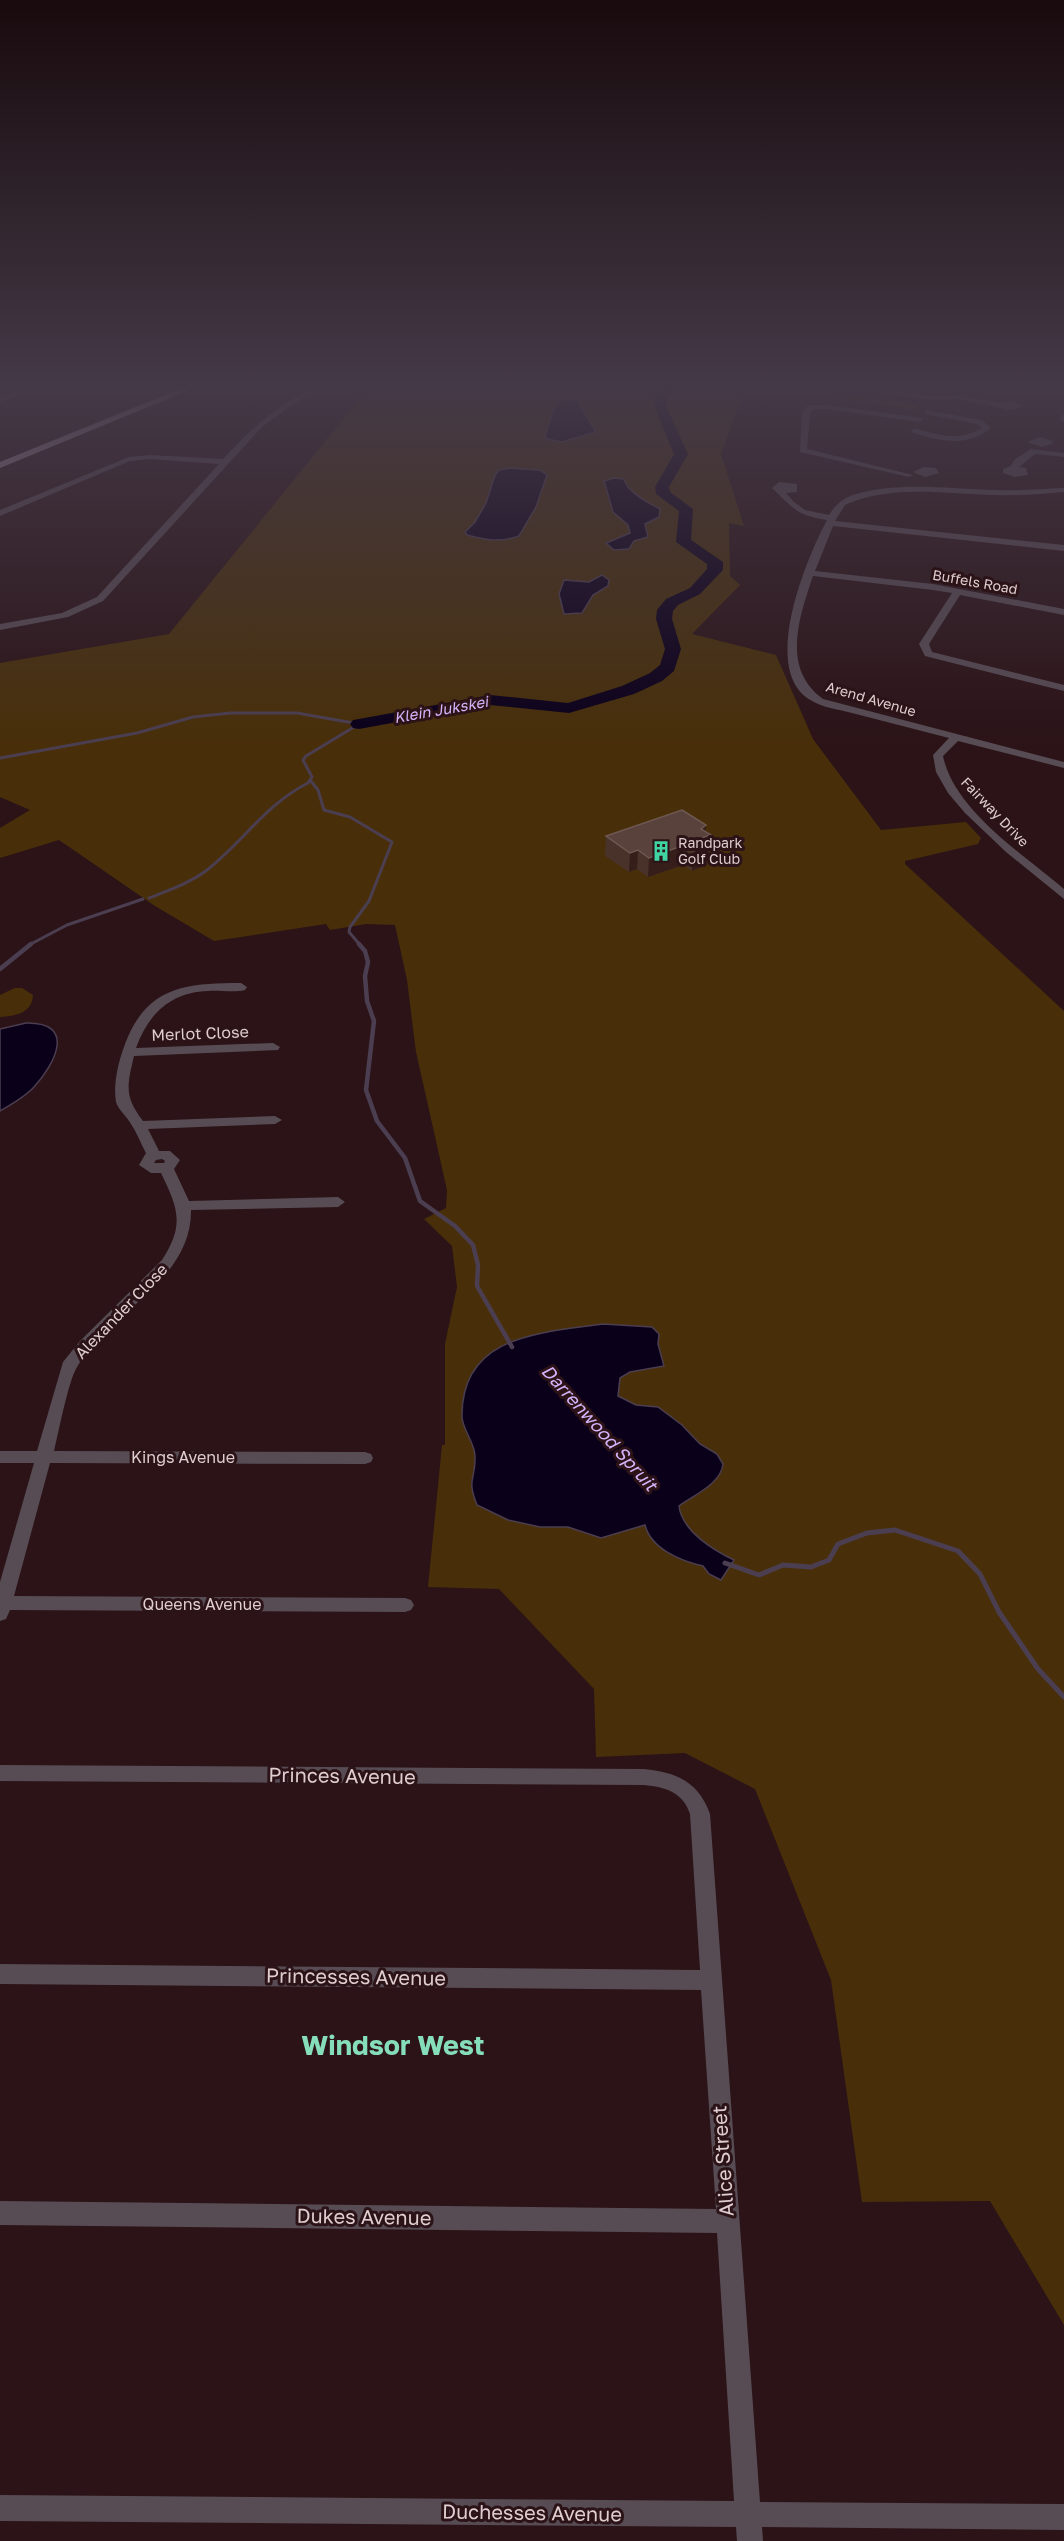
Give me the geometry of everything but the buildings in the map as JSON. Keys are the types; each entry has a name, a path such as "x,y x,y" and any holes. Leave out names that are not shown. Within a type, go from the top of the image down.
{"street":[{"path":"0,513 20,505"},
{"path":"0,627 65,616 88,607 100,599 186,505"},
{"path":"793,505 796,508 832,521 1064,548"},
{"name":"Arend Avenue","path":"842,505 838,508 810,573 798,608 789,648 794,669 803,688 827,704 1064,765"},
{"name":"Buffels Road","path":"810,573 958,591 1064,612"},
{"path":"958,591 924,644 928,654 1064,688"},
{"name":"Fairway Drive","path":"955,738 938,755 939,768 949,787 1006,848 1063,892"},
{"path":"241,987 193,989 170,995 147,1014 138,1025 129,1052 123,1103 140,1125 275,1120"},
{"name":"Merlot Close","path":"129,1052 273,1047"},
{"name":"Alexander Close","path":"1,1607 69,1366 86,1345 173,1255 182,1239 184,1206 166,1168 156,1170 147,1167 147,1160 154,1155 140,1125"},
{"path":"184,1206 338,1202"},
{"name":"Kings Avenue","path":"0,1457 365,1458"},
{"name":"Queens Avenue","path":"1,1607 405,1605"},
{"name":"Princes Avenue","path":"0,1773 644,1777 666,1780 683,1787"},
{"name":"Alice Street","path":"683,1787 697,1802 700,1814 750,2541"},
{"name":"Princesses Avenue","path":"0,1974 712,1980"},
{"name":"Dukes Avenue","path":"0,2213 727,2221"},
{"name":"Duchesses Avenue","path":"0,2508 1064,2517"}],"shaded area":[{"path":"274,505 737,505 744,526 729,523 730,576 740,585 692,634 776,655 813,739 881,830 966,822 981,838 978,844 905,861 905,864 1064,1011 1064,2325 990,2201 862,2202 831,1980 755,1789 685,1753 596,1757 594,1689 499,1589 428,1587 442,1445 445,1445 445,1344 457,1287 452,1246 424,1219 446,1208 447,1190 416,1052 407,980 395,925 366,924 330,930 326,924 214,941 155,906 59,840 0,858 0,828 30,810 0,797 0,663 169,634"},
{"path":"15,988 22,988 33,995 30,1006 12,1016 0,1017 0,995"}],"water":[{"path":"485,505 537,505 519,536 506,540 467,535 465,532 475,522"},
{"path":"611,505 653,505 660,509 659,517 645,524 648,537 634,541 629,549 614,550 606,543 630,533 628,525 613,512"},
{"path":"602,575 609,580 608,586 593,595 582,613 564,614 559,594 564,580 589,582"},
{"path":"26,1023 52,1029 57,1046 42,1078 30,1091 0,1111 0,1029"},
{"path":"603,1324 652,1327 659,1334 658,1344 664,1366 630,1372 620,1378 618,1396 636,1405 658,1407 682,1425 700,1444 717,1454 723,1464 712,1483 679,1506 686,1524 700,1539 734,1560 721,1580 709,1574 703,1566 668,1553 654,1541 645,1525 601,1538 568,1527 540,1527 508,1520 477,1505 472,1489 474,1451 462,1417 465,1390 475,1369 490,1353 531,1335"}],"waterway":[{"name":"Klein Jukskei","path":"359,724 490,700 569,708 628,690 656,677 668,667 673,649 664,619 665,610 672,602 695,591 715,570 715,562 683,542 686,509 679,505"},
{"name":"Klein Jukskei","path":"0,758 137,733 193,717 230,713 297,713 359,724 306,756 303,760 312,777 310,780"},
{"path":"149,898 207,870 267,812 310,780"},
{"name":"Darrenwood Spruit","path":"310,780 318,790 324,810 350,817 392,842 369,901 350,927 349,932 360,945"},
{"path":"29,945 67,925 143,899"},
{"path":"0,969 31,944"},
{"name":"Darrenwood Spruit","path":"359,944 365,951 368,962 365,976 367,1001 374,1021 366,1090 377,1121 405,1158 420,1201 455,1226 473,1245 478,1265 477,1286 512,1347"},
{"name":"Darrenwood Spruit","path":"725,1563 759,1575 783,1565 811,1567 829,1560 838,1544 867,1533 895,1530 958,1551 980,1574 999,1612 1038,1669 1064,1697"}],"place":[{"name":"Randpark Golf Club","path":"661,851"}],"district":[{"name":"Windsor West","path":"393,2046"}]}
